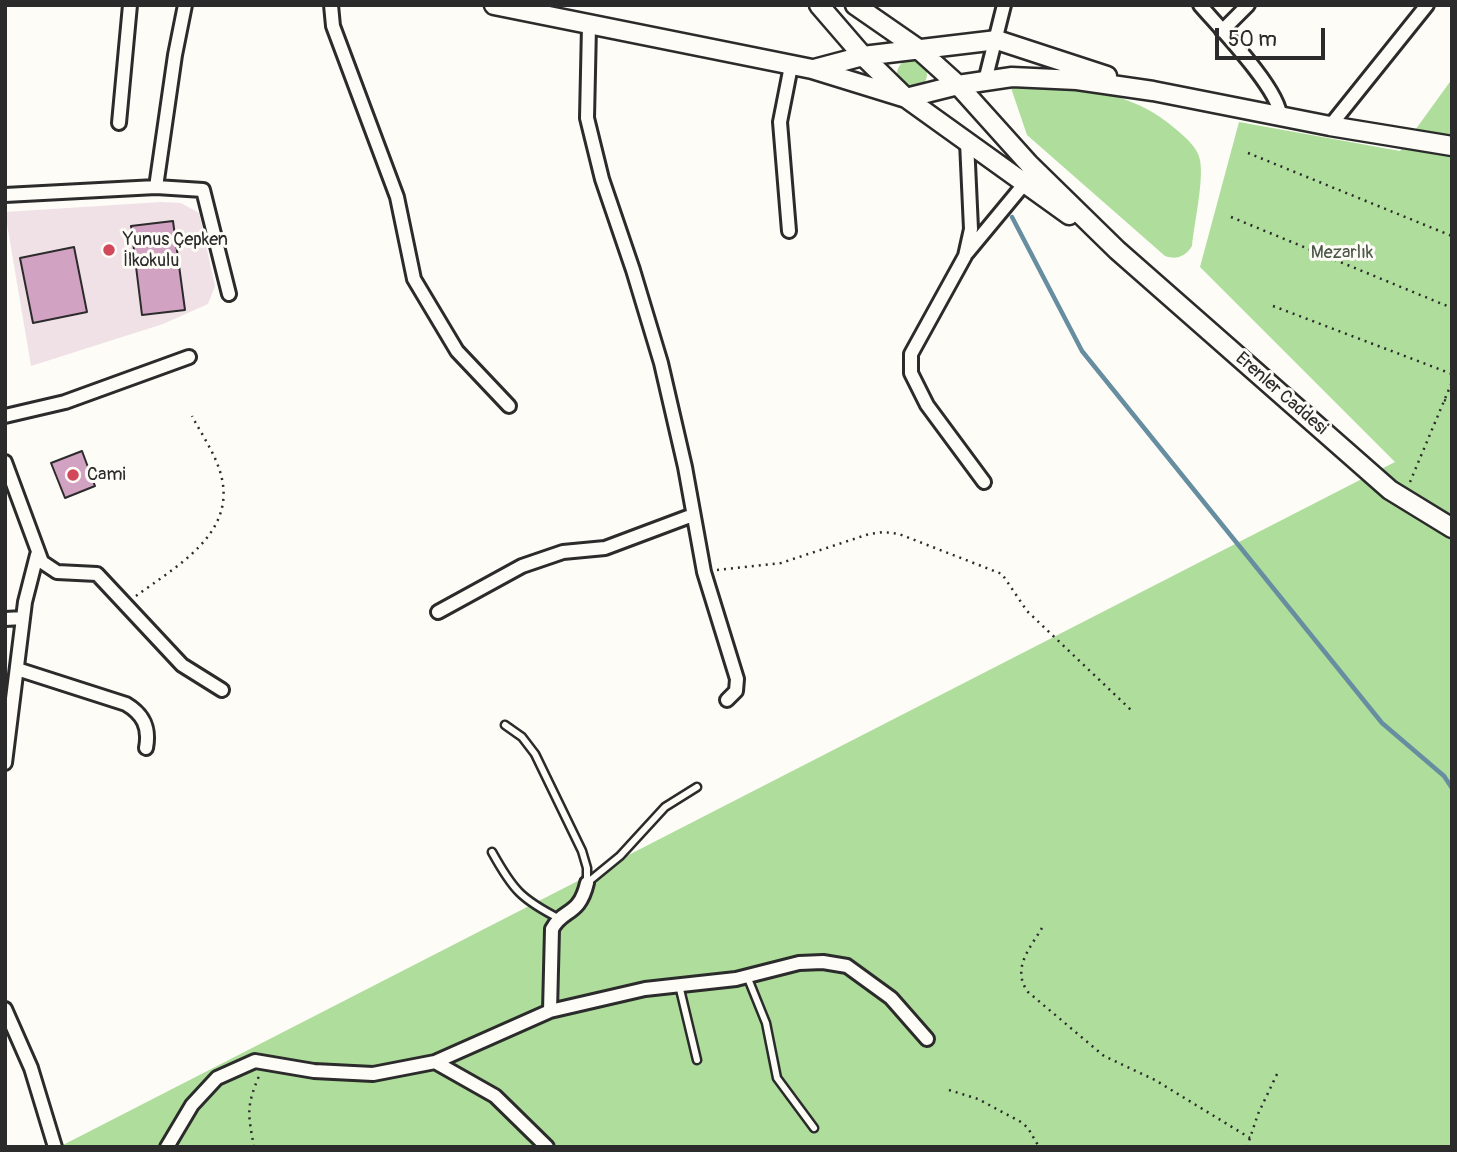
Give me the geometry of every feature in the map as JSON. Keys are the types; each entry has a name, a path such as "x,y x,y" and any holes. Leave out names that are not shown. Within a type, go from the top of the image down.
{"street":[{"path":"119,123 130,5"},
{"path":"156,187 185,5"},
{"path":"331,5 333,26 397,197 414,279 457,351 509,406"},
{"path":"494,5 812,69 906,98 958,85 1012,77 1077,80 1153,91 1330,126 1452,146"},
{"path":"819,5 863,56 906,98"},
{"name":"Erenler Caddesi","path":"855,5 917,48 958,85 1029,164 1118,250 1390,490 1452,528"},
{"path":"987,118 985,81 1004,5"},
{"path":"1200,5 1277,100 1280,116"},
{"path":"1222,31 1248,5"},
{"path":"1330,126 1427,5"},
{"path":"589,26 587,118 602,179 661,363 704,572 737,679 736,691 727,700"},
{"path":"812,69 863,56 997,40 1153,91"},
{"path":"789,231 780,122 791,66"},
{"name":"Erenler Caddesi","path":"906,98 1118,250"},
{"path":"965,256 971,229 967,142"},
{"path":"984,482 927,405 911,373 911,354 965,256 1024,183"},
{"path":"5,195 156,187 203,190 229,293"},
{"path":"5,416 65,402 189,357"},
{"path":"5,462 37,555 49,568 57,572 97,574 182,665 222,690"},
{"path":"438,611 522,566 563,552 605,548 693,515"},
{"path":"5,763 23,618 37,555"},
{"path":"5,619 23,618"},
{"path":"17,669 136,709 147,728 146,748"},
{"path":"550,1011 552,929 578,905 584,896 587,883"},
{"path":"167,1147 192,1105 216,1078 255,1061 314,1071 373,1074 435,1062 550,1011 645,989 747,976 799,963 823,962 847,966 891,998 926,1039"},
{"path":"5,1009 31,1068 55,1147"},
{"path":"435,1062 495,1096 548,1147"}],"lane":[{"path":"505,725 522,737 535,754 582,851 587,868 587,883"},
{"path":"587,883 620,856 665,807 697,787"},
{"path":"492,852 508,882 519,895 560,919"},
{"path":"747,976 766,1023 777,1078 814,1128"},
{"path":"679,985 697,1060"}],"path":[{"path":"1248,153 1452,236"},
{"path":"1231,217 1452,308"},
{"path":"1273,306 1452,374"},
{"path":"1403,499 1452,382"},
{"path":"1444,400 1452,403"},
{"path":"125,604 199,549 211,534 219,517 223,498 221,475 192,416"},
{"path":"704,572 782,563 869,534 899,534 1002,574 1027,611 1131,710"},
{"path":"1042,928 1023,959 1021,978 1028,992 1104,1056 1155,1080 1250,1138"},
{"path":"254,1147 248,1116 249,1102 265,1062"},
{"path":"1247,1147 1258,1114 1278,1072"},
{"path":"949,1090 978,1100 1021,1122 1028,1128 1039,1147"}],"shaded area":[{"name":"Yunus Çepken İlkokulu","path":"181,203 199,213 215,286 208,304 163,324 31,366 5,212"}],"green space":[{"path":"912,59 923,63 927,74 923,85 912,89 901,85 897,74 901,63"},
{"name":"Mezarlık","path":"1452,79 1452,1147 59,1147 1395,462 1200,267 1239,122 1400,151"},
{"path":"1010,85 1077,89 1120,98 1160,117 1185,137 1197,151 1201,169 1192,246 1189,250 1180,257 1165,256 1027,135"}],"building":[{"path":"173,221 185,310 142,315 131,226"},
{"path":"74,247 87,312 33,323 20,258"},
{"name":"Cami","path":"82,451 95,486 65,498 51,463"}],"waterway":[{"path":"1012,217 1082,351 1382,723 1444,776 1452,788"}],"place":[{"name":"Yunus Çepken İlkokulu","path":"109,250"},
{"name":"Cami","path":"73,475"}]}
